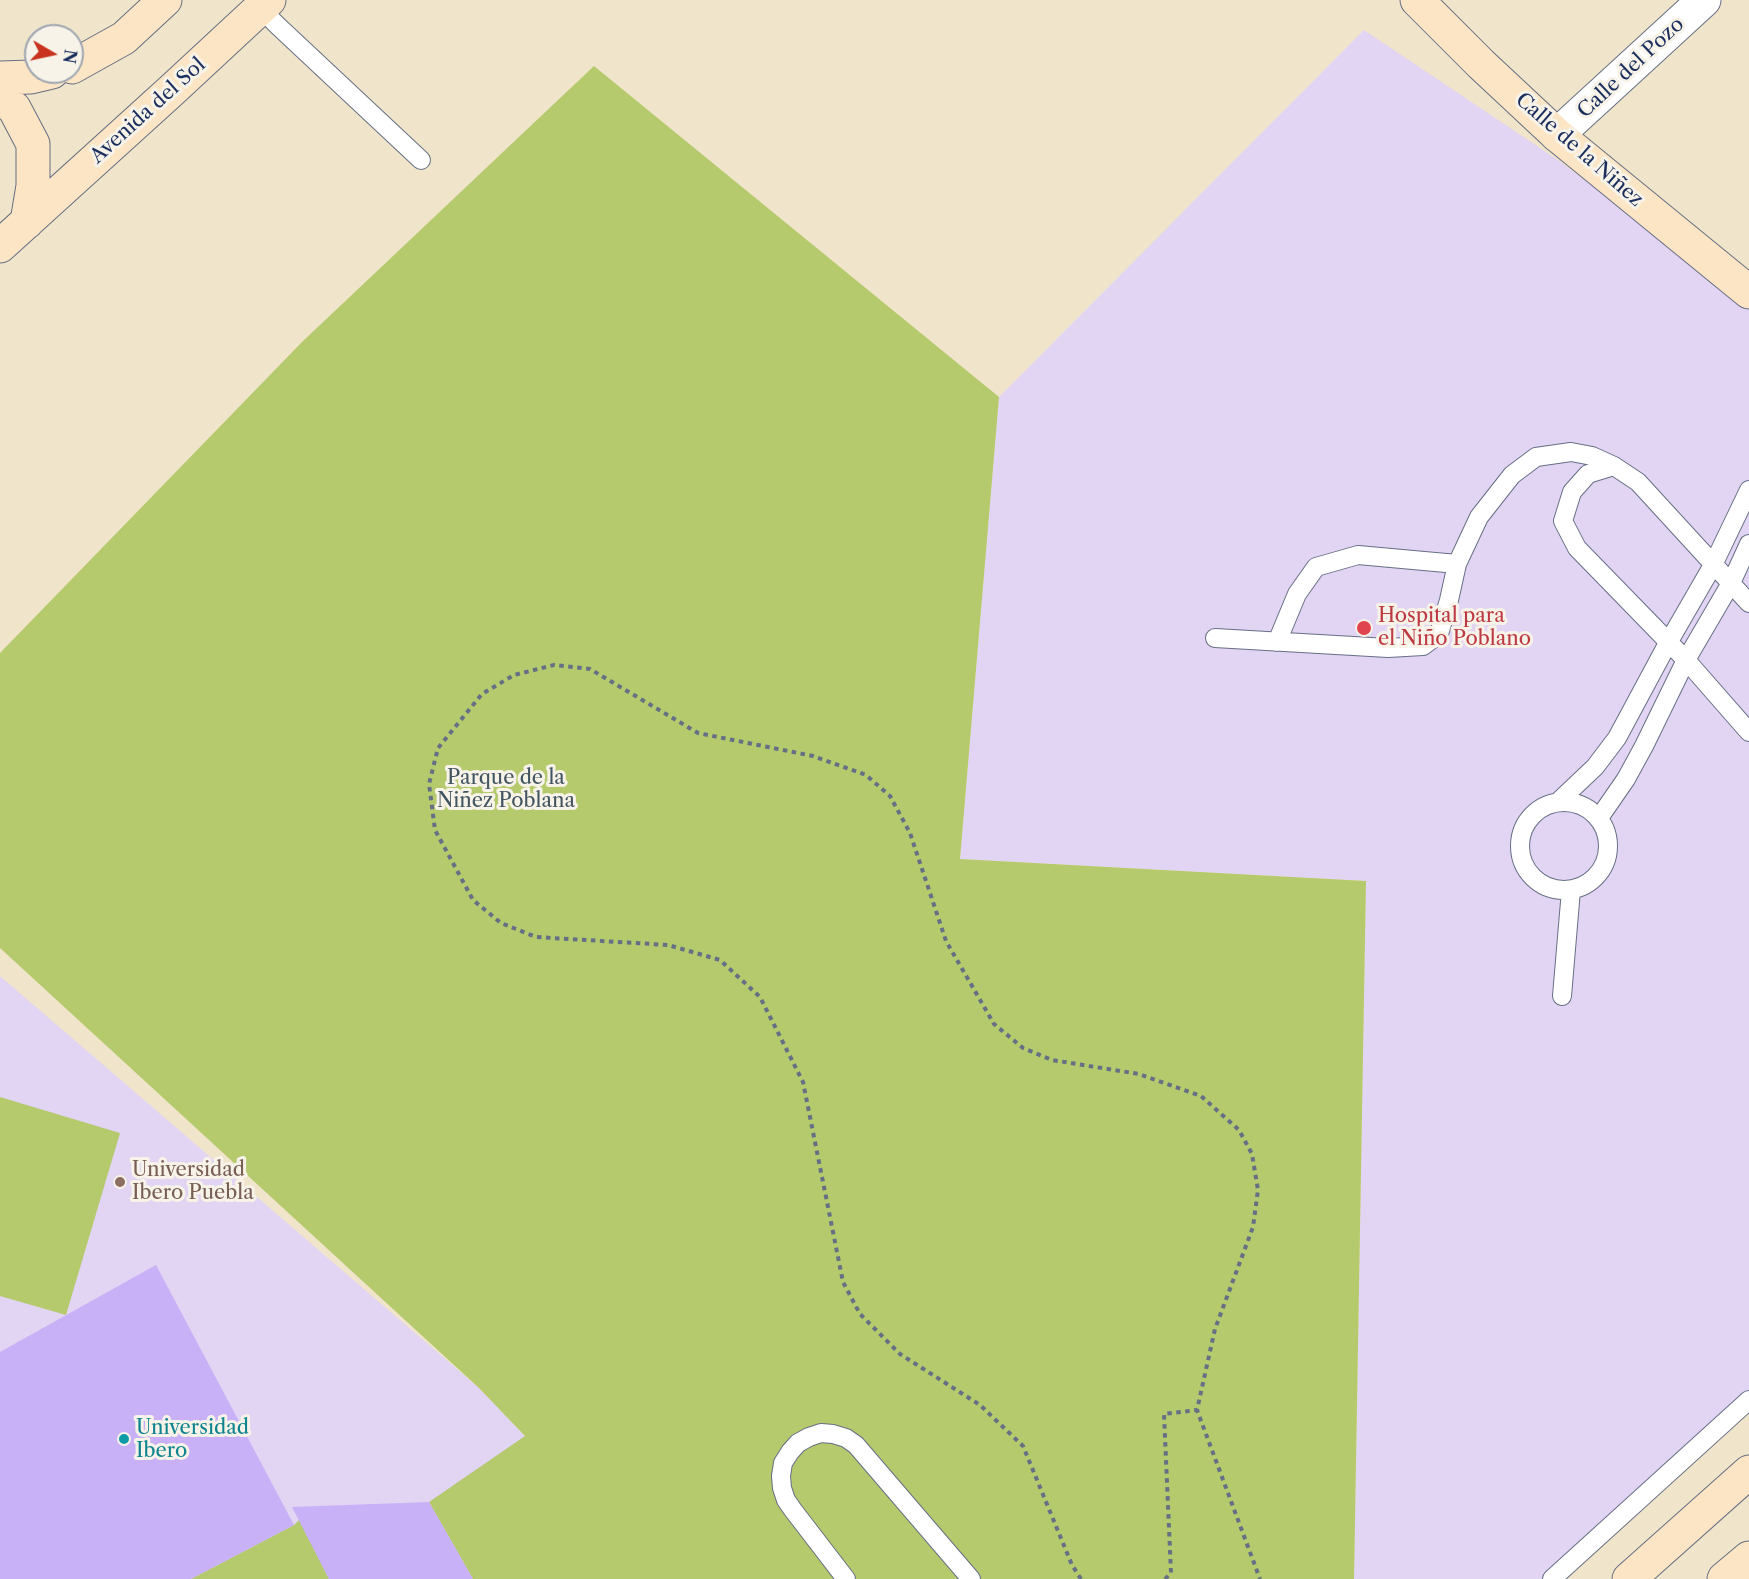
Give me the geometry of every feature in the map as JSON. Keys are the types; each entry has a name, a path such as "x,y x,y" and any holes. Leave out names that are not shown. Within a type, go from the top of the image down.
{"main road":[{"path":"84,60 124,38 165,0"},
{"name":"Calle de la Niñez","path":"1417,0 1557,135 1749,292"},
{"name":"Avenida del Sol","path":"0,246 265,4"},
{"path":"0,78 24,77"},
{"path":"0,98 14,108 33,144 33,186 27,222"},
{"path":"1629,1579 1737,1492 1749,1472"},
{"path":"1724,1579 1749,1558"}],"street":[{"name":"Calle del Pozo","path":"1557,135 1704,0"}],"lane":[{"path":"265,4 278,26 421,160"},
{"path":"1215,638 1388,648 1423,646 1439,634 1457,564 1479,517 1512,475 1536,457 1571,452 1592,456 1614,466 1638,482 1749,603"},
{"path":"1614,466 1588,474 1572,492 1563,521 1577,548 1686,660 1749,732"},
{"path":"1558,802 1581,804 1599,818 1608,839 1606,862 1592,881 1571,890 1548,888 1530,874 1520,853 1523,830 1537,811 1558,802 1595,767 1617,738 1713,566 1749,490"},
{"path":"1599,818 1640,754 1686,660 1731,583 1749,544"},
{"path":"1277,642 1297,594 1316,567 1358,555 1457,564"},
{"path":"1562,996 1571,890"},
{"path":"1552,1579 1749,1400"},
{"path":"846,1579 793,1510 782,1488 783,1463 789,1452 798,1443 821,1433 846,1438 856,1444 971,1579"}],"path":[{"path":"1081,1579 1072,1565 1023,1446 980,1405 900,1354 860,1314 843,1282 803,1082 760,997 720,960 668,945 536,937 501,922 473,900 435,830 429,784 438,748 482,694 514,675 554,665 590,669 698,733 813,756 867,775 890,796 910,833 946,941 994,1024 1023,1048 1052,1060 1139,1074 1201,1096 1239,1130 1252,1154 1258,1190 1253,1227 1215,1329 1197,1410 1260,1579"},
{"path":"1166,1579 1171,1573 1164,1414 1197,1410"}],"shaded area":[{"name":"Hospital para el Niño Poblano","path":"1364,30 1558,160 1749,304 1749,1390 1542,1579 1354,1579 1366,881 960,859 999,397"},
{"name":"Universidad Ibero Puebla","path":"0,976 479,1388 661,1579 0,1579"}],"green space":[{"name":"Parque de la Niñez Poblana","path":"594,66 999,397 960,859 1366,881 1354,1579 473,1579 429,1502 525,1436 479,1388 0,948 0,653 302,342"},
{"path":"0,1097 120,1133 66,1315 0,1296"},
{"path":"299,1520 329,1579 191,1579 294,1525"}],"building":[{"name":"Universidad Ibero","path":"156,1265 294,1525 191,1579 0,1579 0,1352"},
{"path":"429,1502 473,1579 329,1579 292,1507"}],"place":[{"name":"Hospital para el Niño Poblano","path":"1364,628"},
{"name":"Universidad Ibero Puebla","path":"120,1182"},
{"name":"Universidad Ibero","path":"124,1439"}]}
